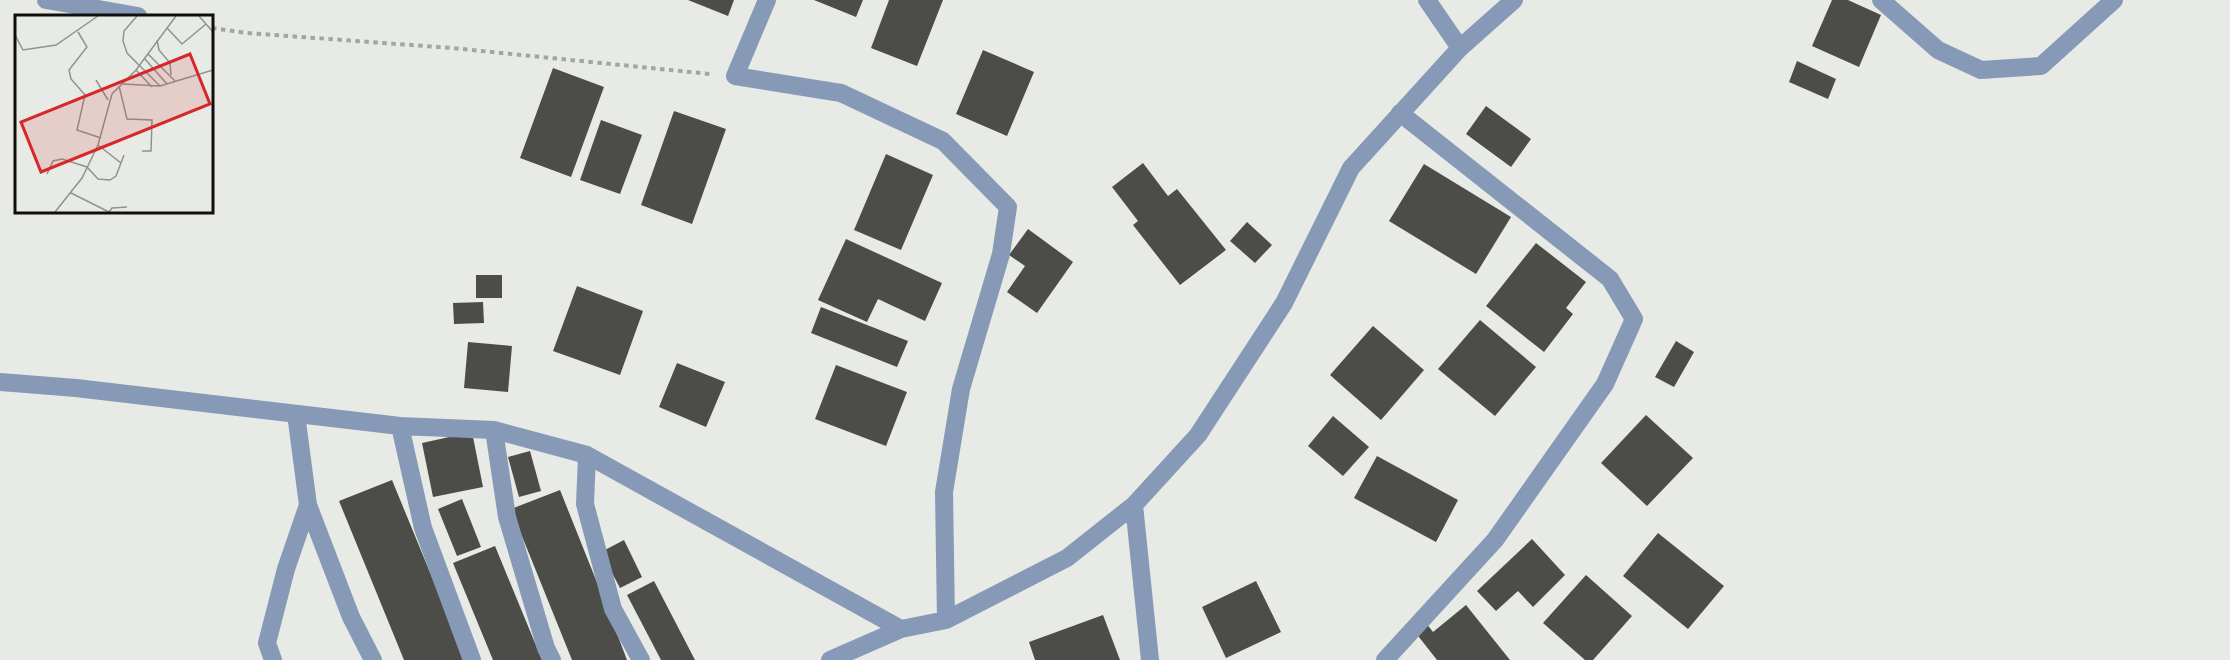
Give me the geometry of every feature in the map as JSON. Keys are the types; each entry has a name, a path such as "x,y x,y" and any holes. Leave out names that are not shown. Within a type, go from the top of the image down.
{"street":[{"path":"46,0 132,15"},
{"path":"767,0 735,76 841,93 943,141 1008,207 1001,254 962,389 944,492 946,620"},
{"path":"1427,0 1460,48"},
{"path":"830,660 901,629 946,620 1067,558 1134,505 1198,435 1284,303 1351,168 1460,48 1514,0"},
{"path":"1881,0 1938,50 1981,70 2041,66 2114,0"},
{"path":"1385,660 1495,540 1605,384 1634,319 1610,279 1400,113"},
{"path":"0,382 76,388 400,426 494,430 586,455 901,629"},
{"path":"296,414 308,505 351,617 373,660"},
{"path":"400,426 423,528 472,660"},
{"path":"494,430 507,517 546,648 552,660"},
{"path":"586,455 585,504 610,599 613,609 641,660"},
{"path":"273,660 267,643 286,568 308,505"},
{"path":"1134,505 1150,660"}],"path":[{"path":"213,28 247,33 452,48 735,76"}],"building":[{"path":"688,0 734,0 728,16"},
{"path":"814,0 863,0 856,17"},
{"path":"889,0 943,0 917,66 871,48"},
{"path":"1832,0 1848,0 1881,15 1859,67 1812,46"},
{"path":"983,50 1034,72 1007,136 956,114"},
{"path":"1797,61 1836,79 1828,99 1789,82"},
{"path":"553,68 604,87 571,177 520,158"},
{"path":"1486,106 1531,139 1511,167 1466,134"},
{"path":"674,111 726,129 692,224 641,205"},
{"path":"601,120 642,135 620,194 580,180"},
{"path":"886,154 933,175 901,250 854,230"},
{"path":"1143,163 1168,196 1177,189 1226,250 1180,285 1133,225 1138,221 1112,187"},
{"path":"1424,164 1511,217 1476,274 1389,221"},
{"path":"1247,222 1272,245 1255,263 1230,241"},
{"path":"1028,229 1073,262 1037,313 1007,292 1025,266 1009,255"},
{"path":"846,239 942,283 925,321 878,299 867,322 818,300"},
{"path":"1536,243 1586,282 1566,308 1573,314 1544,352 1486,306"},
{"path":"476,275 502,275 502,298 476,298"},
{"path":"577,286 643,311 620,375 553,351"},
{"path":"483,302 484,323 454,324 453,303"},
{"path":"821,307 908,341 897,367 811,333"},
{"path":"1480,320 1536,367 1495,416 1438,369"},
{"path":"1373,326 1424,370 1381,420 1330,375"},
{"path":"1676,341 1694,352 1674,387 1655,377"},
{"path":"468,342 512,346 508,392 464,388"},
{"path":"677,363 725,382 706,427 659,407"},
{"path":"836,365 907,392 886,446 815,419"},
{"path":"1646,415 1693,458 1647,506 1601,463"},
{"path":"1333,416 1369,447 1343,476 1308,446"},
{"path":"472,432 483,487 433,497 422,443"},
{"path":"530,451 541,491 519,497 508,457"},
{"path":"1377,456 1458,500 1436,542 1354,498"},
{"path":"392,480 466,660 404,660 339,501"},
{"path":"560,490 627,660 572,660 511,509"},
{"path":"462,499 481,547 457,556 438,509"},
{"path":"1658,533 1724,586 1688,629 1623,576"},
{"path":"1532,539 1565,575 1533,607 1518,591 1496,611 1477,591"},
{"path":"624,540 642,577 620,588 601,552"},
{"path":"495,546 542,660 493,660 453,563"},
{"path":"1586,575 1632,616 1593,660 1585,660 1543,623"},
{"path":"654,581 695,660 661,660 627,595"},
{"path":"1256,581 1281,632 1226,658 1202,607"},
{"path":"1466,605 1510,660 1437,660 1415,632 1426,623 1433,632"},
{"path":"1103,615 1120,660 1035,660 1029,642"}]}
